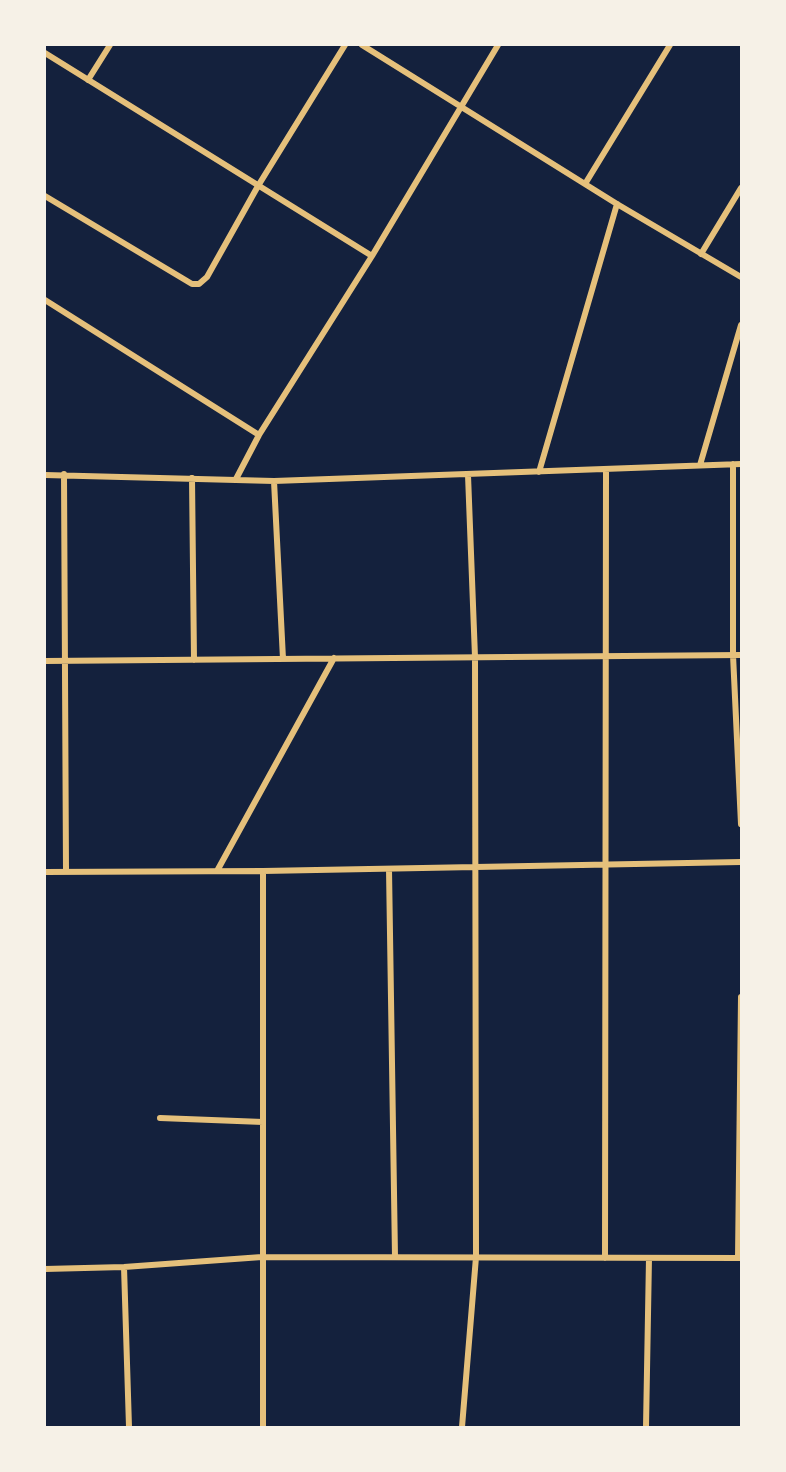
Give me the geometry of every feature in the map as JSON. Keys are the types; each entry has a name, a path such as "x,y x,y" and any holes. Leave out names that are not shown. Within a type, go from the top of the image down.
{"street":[{"path":"88,80 110,45"},
{"path":"45,196 192,284 200,284 207,277 258,186 345,45"},
{"path":"362,45 616,204 741,277"},
{"path":"236,479 259,435 372,256 498,45"},
{"path":"585,184 670,45"},
{"path":"45,53 372,256"},
{"path":"701,254 741,188"},
{"path":"539,472 616,204"},
{"path":"45,300 259,435"},
{"path":"700,465 741,325"},
{"path":"733,464 733,655 741,824"},
{"path":"45,475 274,481 741,464"},
{"path":"605,1258 606,469"},
{"path":"64,474 66,871"},
{"path":"462,1427 476,1257 476,657 468,475"},
{"path":"192,478 194,660"},
{"path":"274,481 283,659"},
{"path":"45,661 741,655"},
{"path":"217,871 334,658"},
{"path":"45,872 263,871 741,862"},
{"path":"389,869 394,1257"},
{"path":"263,871 263,1427"},
{"path":"45,1269 124,1267 262,1257 739,1258 741,997"},
{"path":"160,1118 263,1122"},
{"path":"646,1427 649,1258"},
{"path":"124,1267 129,1427"}]}
